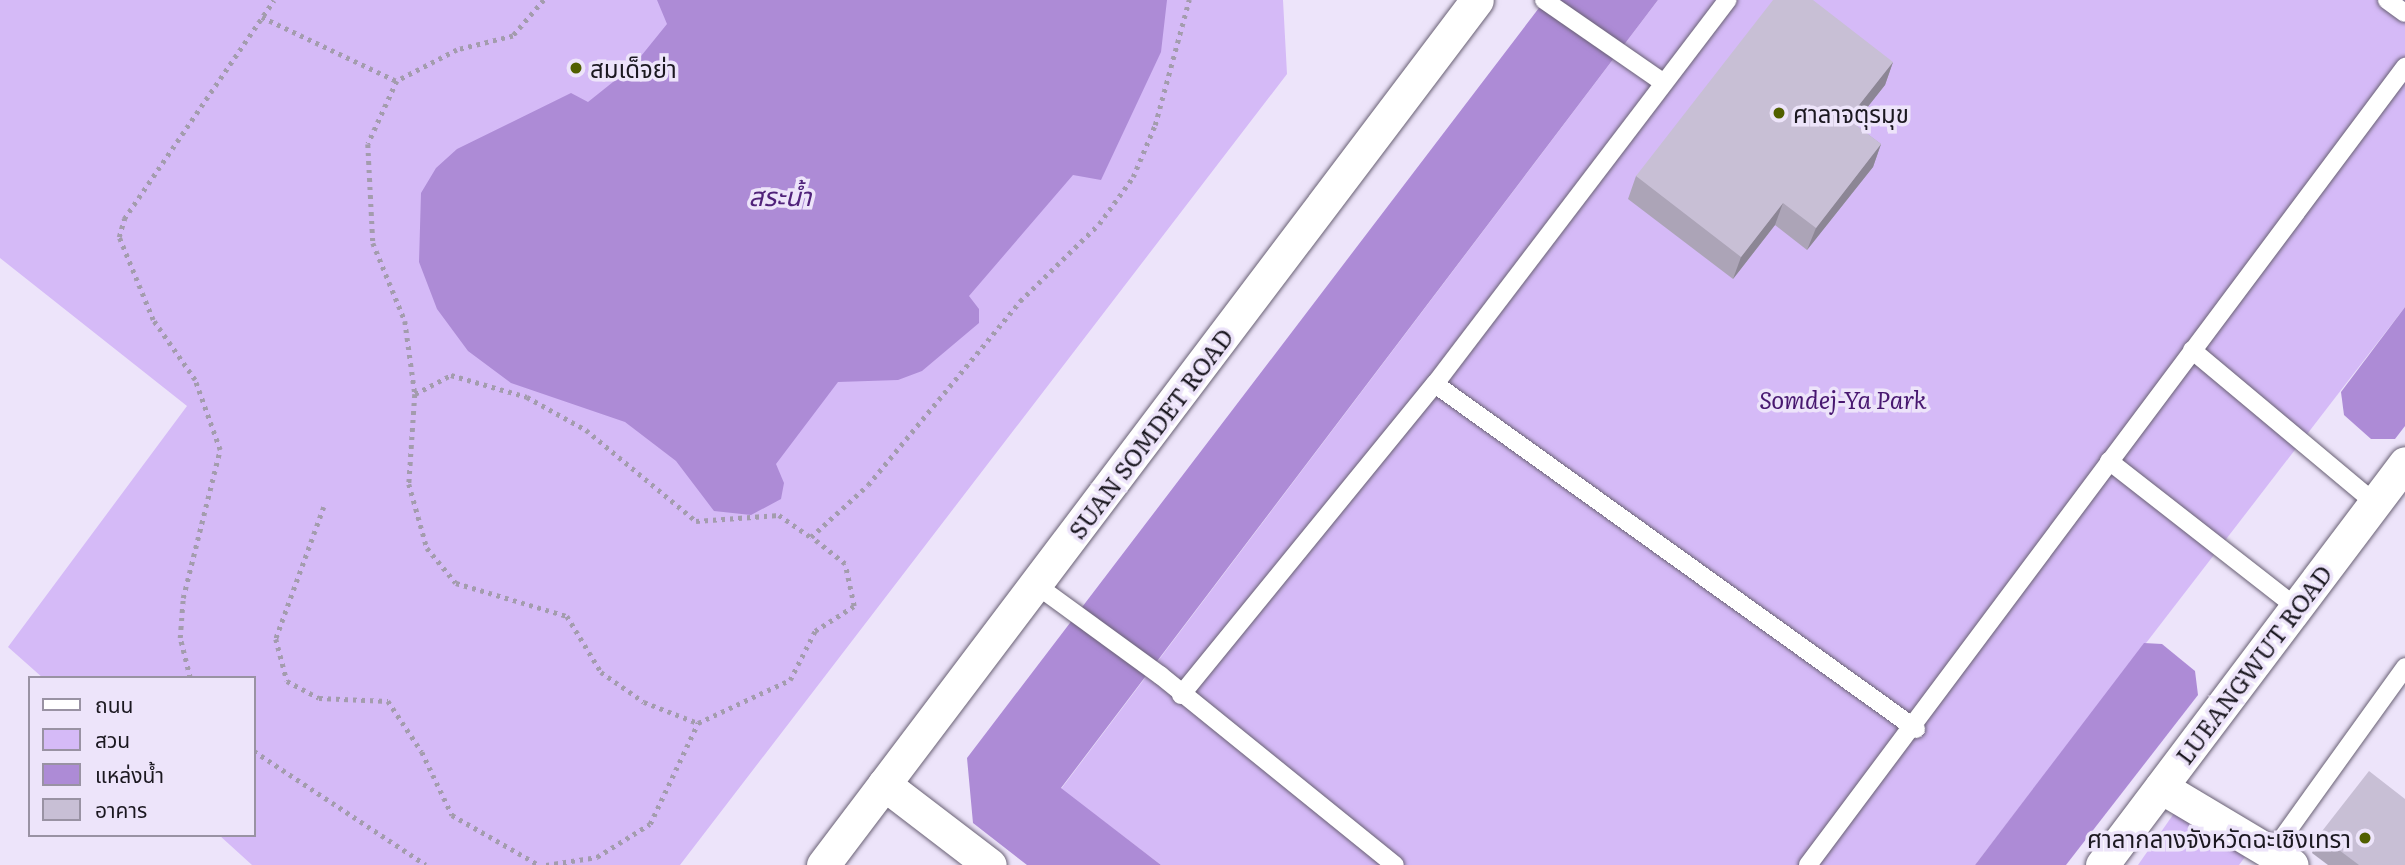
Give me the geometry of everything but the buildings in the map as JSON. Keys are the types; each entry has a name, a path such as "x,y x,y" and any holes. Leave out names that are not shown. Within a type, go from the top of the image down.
{"street":[{"name":"SUAN SOMDET ROAD","path":"823,865 1477,0"},
{"name":"LUEANGWUT ROAD","path":"2102,865 2405,463"},
{"path":"884,783 990,865"},
{"path":"2161,787 2276,860"}],"lane":[{"path":"1544,0 1629,62 1661,81"},
{"path":"1181,695 1435,384 1661,81 1728,0"},
{"path":"2387,0 2405,13"},
{"path":"1808,865 1916,730 2109,461 2405,67"},
{"path":"2192,350 2375,503"},
{"path":"1435,384 1916,730"},
{"path":"2109,461 2296,607"},
{"path":"1035,584 1160,675 1181,695 1395,865"},
{"path":"2276,860 2405,667"}],"path":[{"path":"190,676 180,638 183,598 220,450 195,380 153,320 119,237 124,219 274,0"},
{"path":"544,0 513,36 457,50 397,81 368,144 373,243 405,321 415,394 408,484 427,548 456,583 567,616 601,672 644,702 698,723"},
{"path":"811,537 868,485 1020,301 1100,224 1133,177 1155,125 1189,0"},
{"path":"262,17 397,81"},
{"path":"415,394 451,374 527,397 586,430 696,521 779,515 845,564 854,606 815,631 790,680 698,723 650,824 597,857 546,865"},
{"path":"324,507 276,639 286,681 319,698 388,701 422,752 452,815 539,865"},
{"path":"256,752 426,865"}],"green space":[{"path":"0,0 1283,0 1287,74 680,865 252,865 221,837 256,837 256,676 41,676 8,647 187,406 0,258"},
{"name":"Somdej-Ya Park","path":"1658,0 2405,0 2405,307 1975,865 1161,865 1061,789"},
{"path":"2177,809 2245,857 2239,865 2138,865"}],"water":[{"name":"สระน้ำ","path":"657,0 1167,0 1161,52 1101,180 1073,175 969,296 979,309 979,323 922,371 898,380 838,382 776,464 784,483 781,499 751,515 714,511 676,461 625,422 511,383 468,351 437,309 419,262 421,193 436,168 457,149 571,93 588,102 633,66 667,24"},
{"path":"1545,0 1658,0 1061,788 1161,865 1027,865 973,823 967,758"},
{"path":"2405,307 2405,426 2395,439 2371,439 2344,415 2341,392"},
{"path":"2144,643 2162,644 2195,671 2198,695 2066,865 1975,865"}],"place":[{"name":"สมเด็จย่า","path":"576,68"},
{"name":"ศาลาจตุรมุข","path":"1779,113"},
{"name":"ศาลากลางจังหวัดฉะเชิงเทรา","path":"2365,838"}]}
